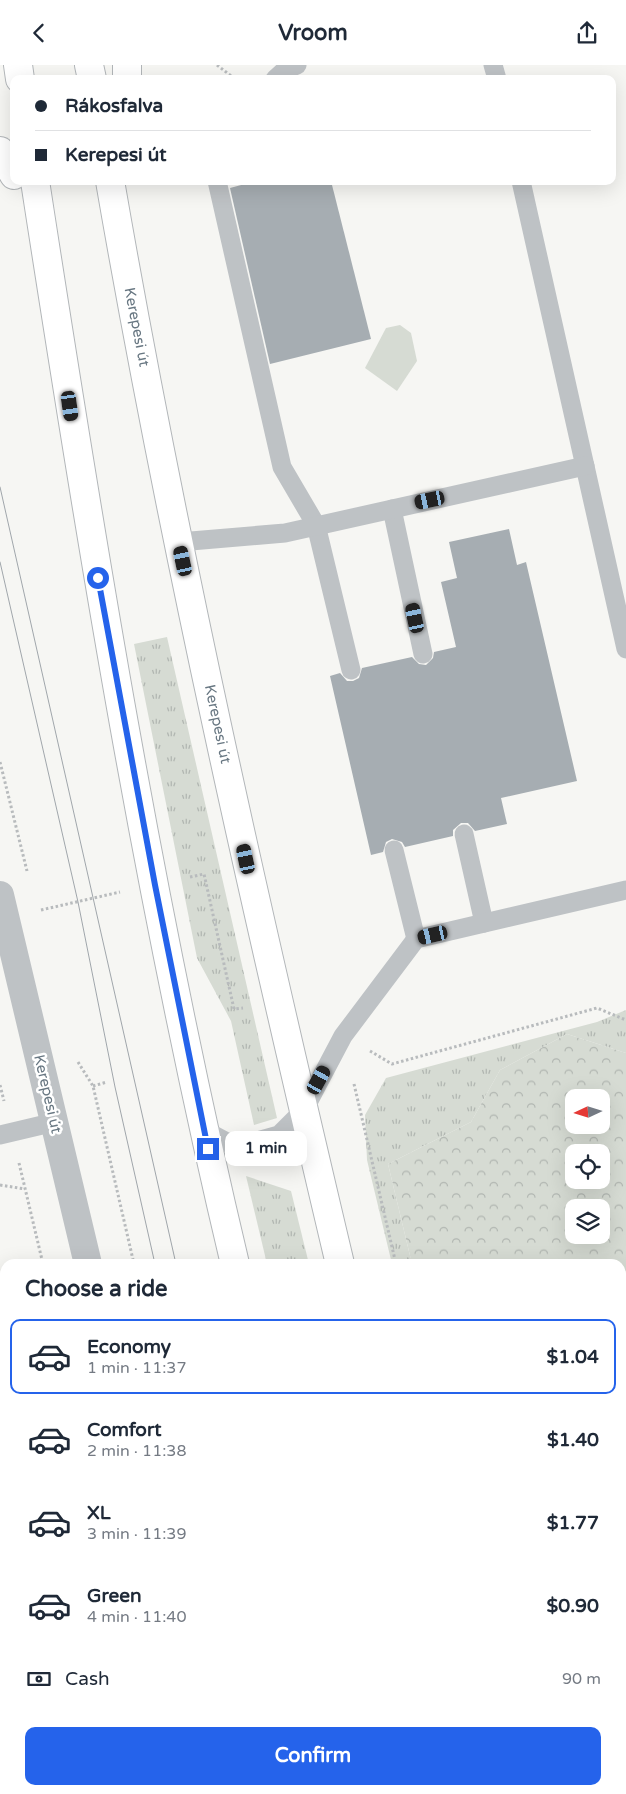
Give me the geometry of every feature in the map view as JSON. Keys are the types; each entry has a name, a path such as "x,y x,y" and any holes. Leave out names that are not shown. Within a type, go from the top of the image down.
{"main road":[{"path":"0,151 10,168"},
{"path":"18,185 46,252"},
{"path":"36,185 88,522 150,861 204,1130 234,1259"},
{"name":"Kerepesi út","path":"111,185 179,542 266,953 339,1259"},
{"path":"126,271 128,185"}],"street":[{"name":"Kerepesi út","path":"0,895 87,1259"}],"lane":[{"path":"279,75 285,70 297,65"},
{"path":"218,185 282,467 316,525 352,671"},
{"path":"522,185 626,649"},
{"path":"179,542 285,533 585,466"},
{"path":"392,509 423,654"},
{"path":"464,834 484,923"},
{"path":"394,850 416,939"},
{"path":"204,1130 236,1147 279,1135 304,1109 343,1036 416,939 626,890"},
{"path":"6,1134 55,1122"}],"path":[{"path":"218,65 230,75"},
{"path":"343,1036 392,1064 597,1008 626,1020"},
{"path":"343,1036 395,1259"},
{"path":"93,1086 107,1082"},
{"path":"0,1085 6,1134 25,1189 42,1259"},
{"path":"0,1185 25,1189"}],"green space":[{"path":"400,325 411,333 417,361 397,391 365,368 386,328"},
{"path":"167,637 277,1118 254,1125 231,1021 197,958 134,644"},
{"path":"626,1010 626,1053 567,1034 500,1070 471,1122 388,1164 411,1259 391,1259 367,1160 365,1115 386,1078 597,1022"},
{"path":"567,1034 626,1053 626,1259 411,1259 388,1164 471,1122 500,1070"},
{"path":"246,1176 291,1191 308,1259 266,1259"}],"building":[{"path":"241,185 332,185 371,339 270,364 230,188"},
{"path":"509,529 517,565 526,562 577,781 501,798 507,824 475,831 468,823 461,823 453,830 453,836 405,847 402,842 392,839 386,842 383,852 371,855 330,676 340,673 347,681 353,681 359,678 362,668 412,657 419,664 426,665 433,658 434,652 456,647 441,582 457,578 449,542"}],"tram line":[{"path":"0,487 175,1259"},
{"path":"0,562 78,902 115,1087 154,1259"}],"route":[{"path":"98,578 155,885 208,1149"}]}
